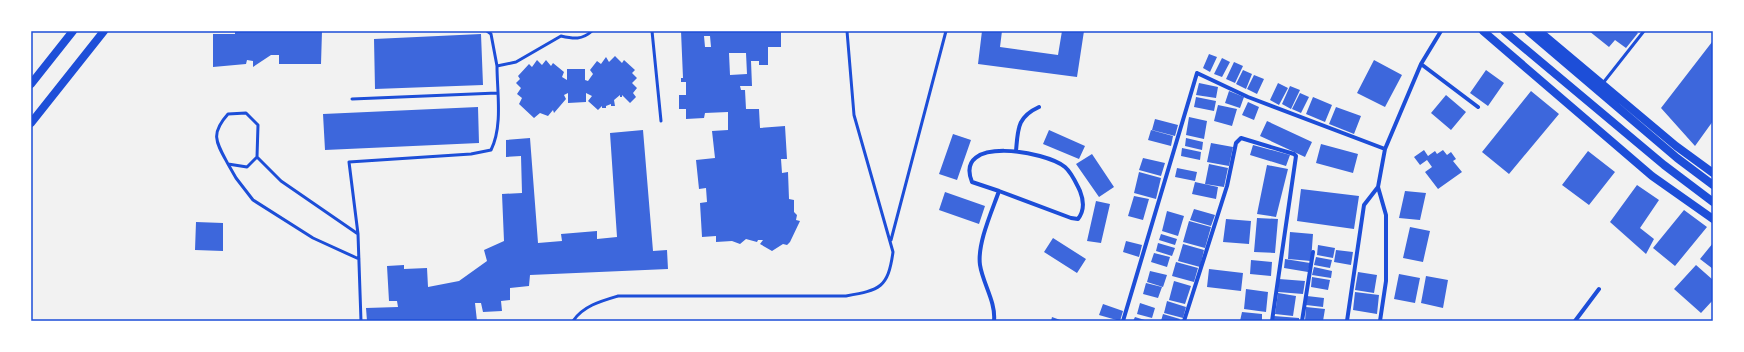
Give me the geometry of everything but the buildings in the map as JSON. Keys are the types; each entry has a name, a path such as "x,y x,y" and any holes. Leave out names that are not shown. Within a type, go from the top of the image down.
{"main road":[{"path":"31,84 73,31"},
{"path":"31,123 104,31"},
{"path":"1483,31 1652,176 1713,219"},
{"path":"1504,31 1664,165 1713,202"},
{"path":"1528,31 1677,158 1713,185"},
{"path":"1539,31 1676,146 1713,173"}],"street":[{"path":"1380,321 1386,281 1386,215 1378,187 1385,149 1421,64 1441,31"},
{"path":"1421,64 1478,107"},
{"path":"1123,321 1197,73 1248,97 1385,149"},
{"path":"1016,151 1021,119 1029,112 1039,107"},
{"path":"1184,321 1227,186 1236,143 1241,138 1294,154 1296,156 1272,321"},
{"path":"1016,151 1054,160 1066,168 1076,182 1083,198 1083,212 1078,219 1071,218 999,191 972,182 968,173 972,162 983,153 1016,151"},
{"path":"1347,321 1364,205 1378,187"},
{"path":"994,321 995,312 983,279 980,263 981,247 999,191"},
{"path":"1302,321 1313,252"},
{"path":"1575,321 1599,289"}],"lane":[{"path":"361,321 358,234 349,162 471,154 491,150 496,140 498,93 497,66 491,34 487,31"},
{"path":"562,31 562,36"},
{"path":"497,66 516,62 562,36 575,39 586,37 592,31"},
{"path":"652,31 661,122"},
{"path":"573,321 578,313 601,301 618,296 846,296 869,292 882,285 890,271 892,252 891,240 854,115 847,31"},
{"path":"891,240 946,31"},
{"path":"1602,84 1644,31"},
{"path":"352,99 498,93"},
{"path":"228,164 247,167 257,157 258,125 246,113 228,114 218,125 217,143 228,164 236,178 253,200 313,238 359,259"},
{"path":"257,157 281,181 358,234"}]}
